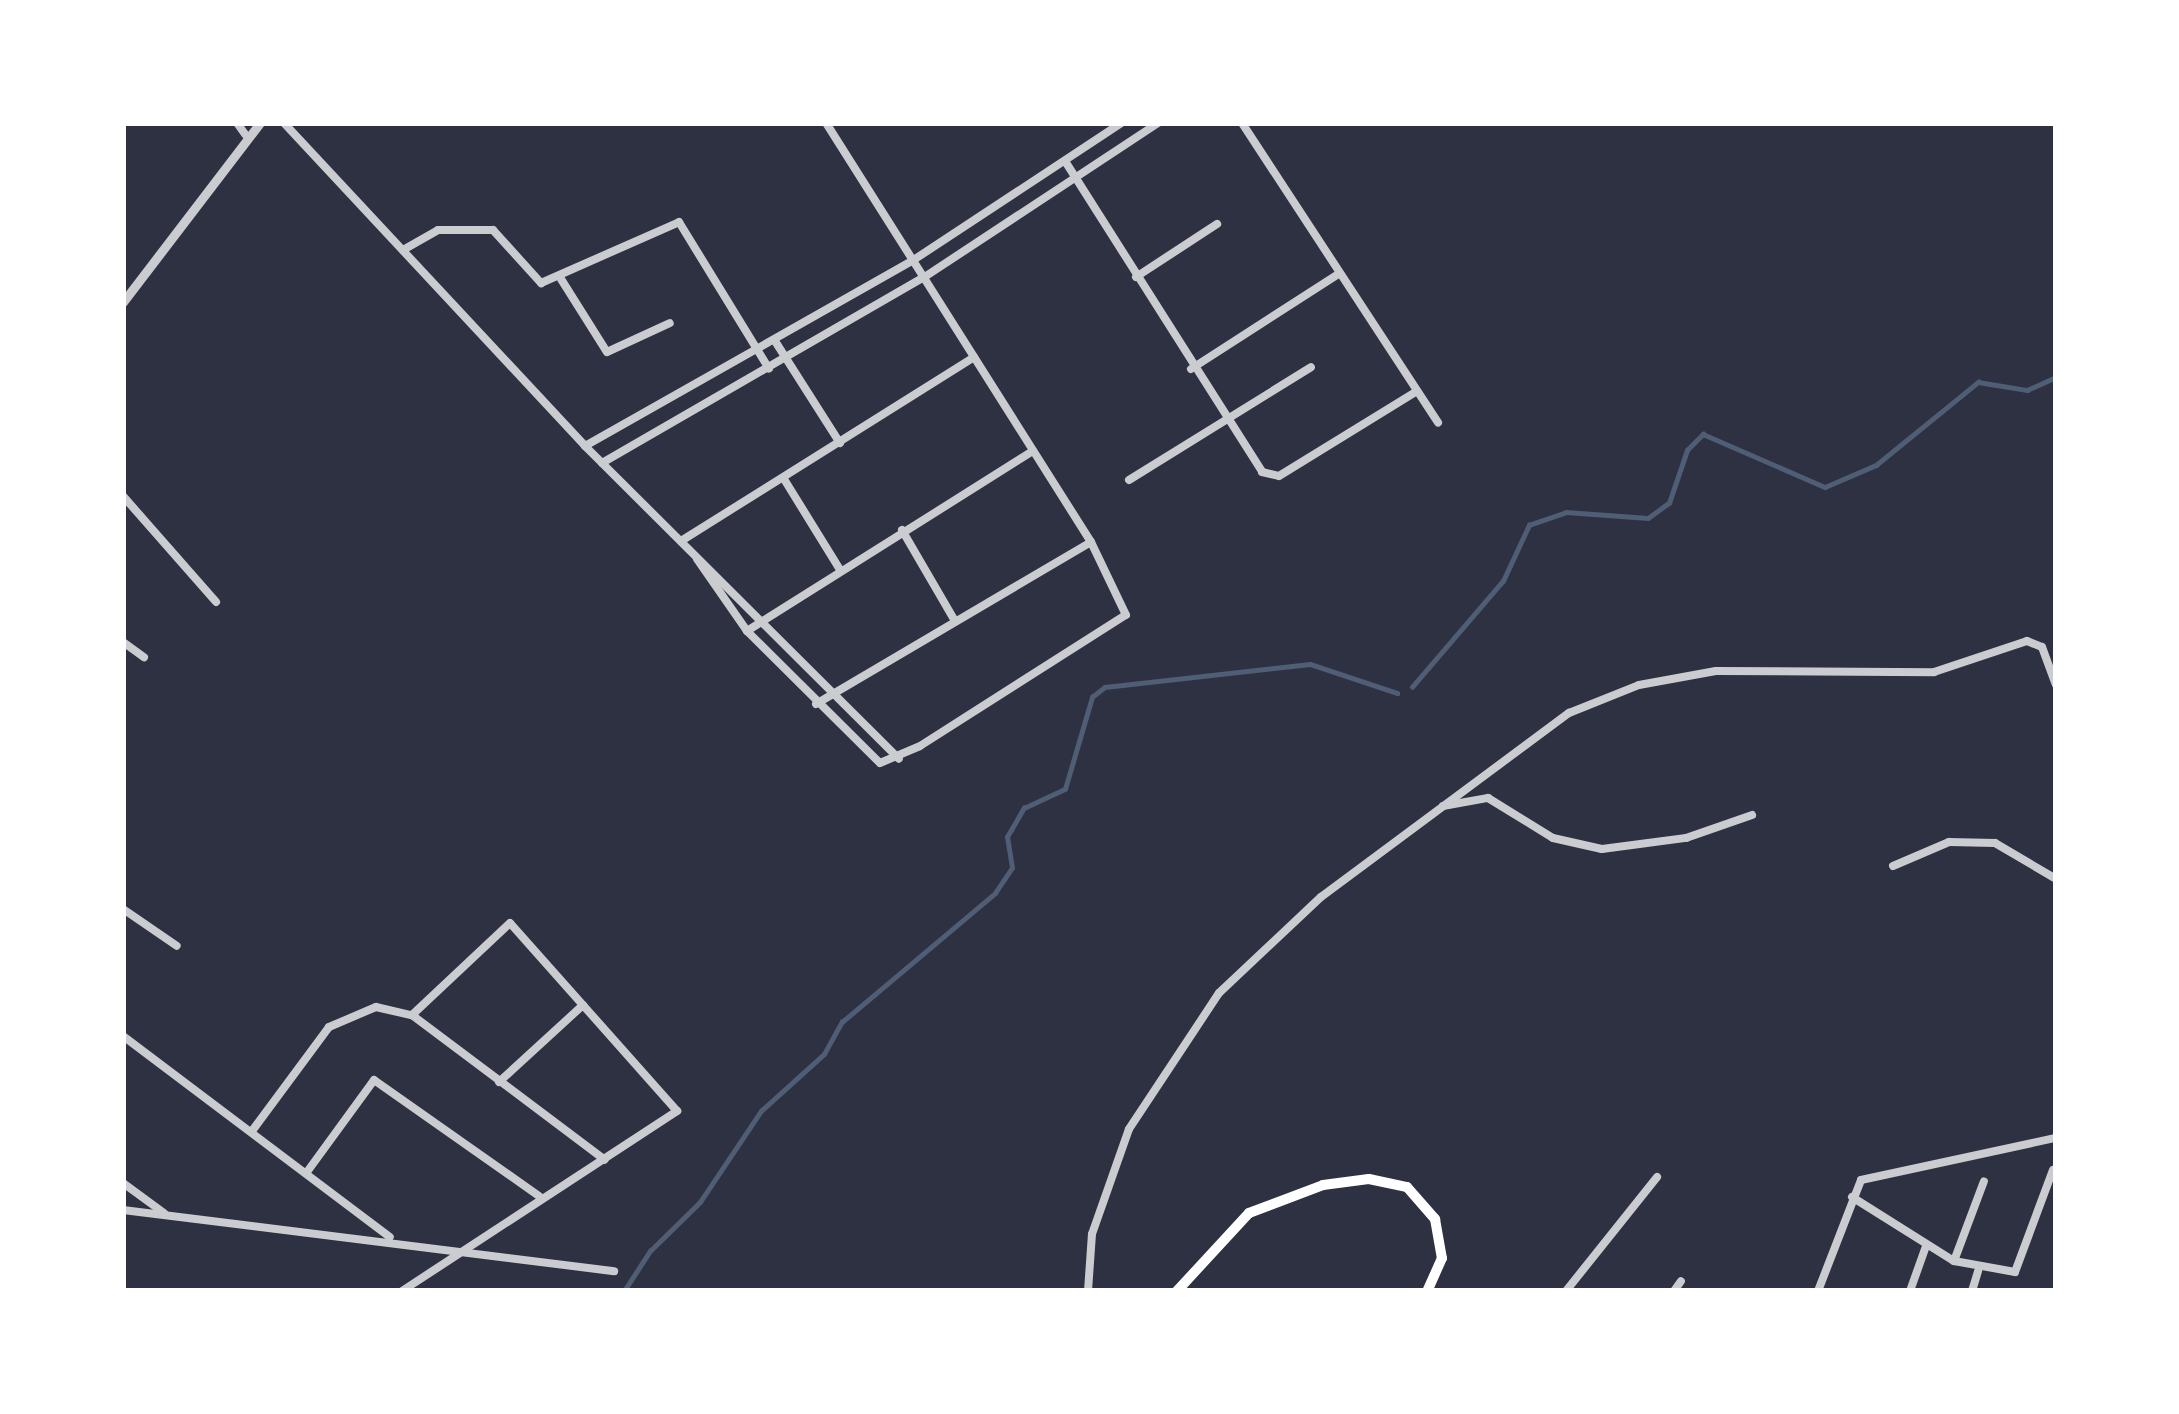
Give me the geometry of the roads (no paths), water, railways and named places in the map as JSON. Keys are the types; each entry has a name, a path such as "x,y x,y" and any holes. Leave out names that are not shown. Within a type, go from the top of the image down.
{"main road":[{"path":"1180,1290 1250,1213 1323,1185 1369,1178 1407,1186 1436,1219 1442,1258 1427,1291"}],"street":[{"path":"237,123 245,134"},
{"path":"123,302 245,134 260,123"},
{"path":"284,123 585,446 697,559 764,618 899,759"},
{"path":"697,559 747,631 871,758 899,759 1118,623 1126,602 826,123"},
{"path":"585,446 912,261 1121,123"},
{"path":"602,463 923,278 1159,123"},
{"path":"1242,123 1438,423"},
{"path":"1065,161 1225,422 1262,472 1279,476 1417,391"},
{"path":"403,250 437,230 493,230 541,283 561,279 679,222 769,369"},
{"path":"1136,277 1217,224"},
{"path":"1192,369 1340,273"},
{"path":"561,279 607,352 670,323"},
{"path":"776,340 840,443"},
{"path":"680,541 974,357"},
{"path":"1129,480 1311,367"},
{"path":"747,631 839,568 1034,451"},
{"path":"784,479 839,568"},
{"path":"123,496 216,602"},
{"path":"902,530 955,621"},
{"path":"816,704 1091,542"},
{"path":"1088,1291 1107,1185 1174,1054 1267,942 1436,808 1569,713 1639,685 1716,671 1934,672 2027,641 2042,647 2056,686"},
{"path":"123,642 144,657"},
{"path":"1436,808 1488,798 1553,838 1602,849 1686,838 1752,815"},
{"path":"1893,866 1949,842 1995,843 2056,879"},
{"path":"123,909 177,946"},
{"path":"402,1291 539,1196 677,1111 510,923 412,1015"},
{"path":"499,1082 583,1005"},
{"path":"252,1130 328,1027 376,1007 412,1015 604,1160"},
{"path":"123,1036 393,1239"},
{"path":"307,1172 374,1080 539,1196"},
{"path":"1819,1291 1852,1197 1875,1173 2056,1138"},
{"path":"1852,1197 1898,1220 1927,1246 1954,1261 1978,1271 2020,1269 2053,1170"},
{"path":"1566,1291 1657,1178"},
{"path":"1954,1261 1984,1181"},
{"path":"123,1183 165,1214"},
{"path":"123,1210 393,1239 614,1270"},
{"path":"1910,1291 1927,1246"},
{"path":"1972,1291 1978,1271"},
{"path":"1674,1291 1681,1281"}],"waterway":[{"path":"1412,687 1503,581 1529,525 1566,512 1648,518 1669,503 1687,450 1703,434 1825,487 1876,465 1978,382 2027,390 2056,377"},
{"path":"624,1291 650,1251 700,1202 761,1111 824,1054 842,1022 995,893 1012,868 1007,837 1024,808 1065,789 1092,697 1105,687 1310,664 1397,693"}]}
